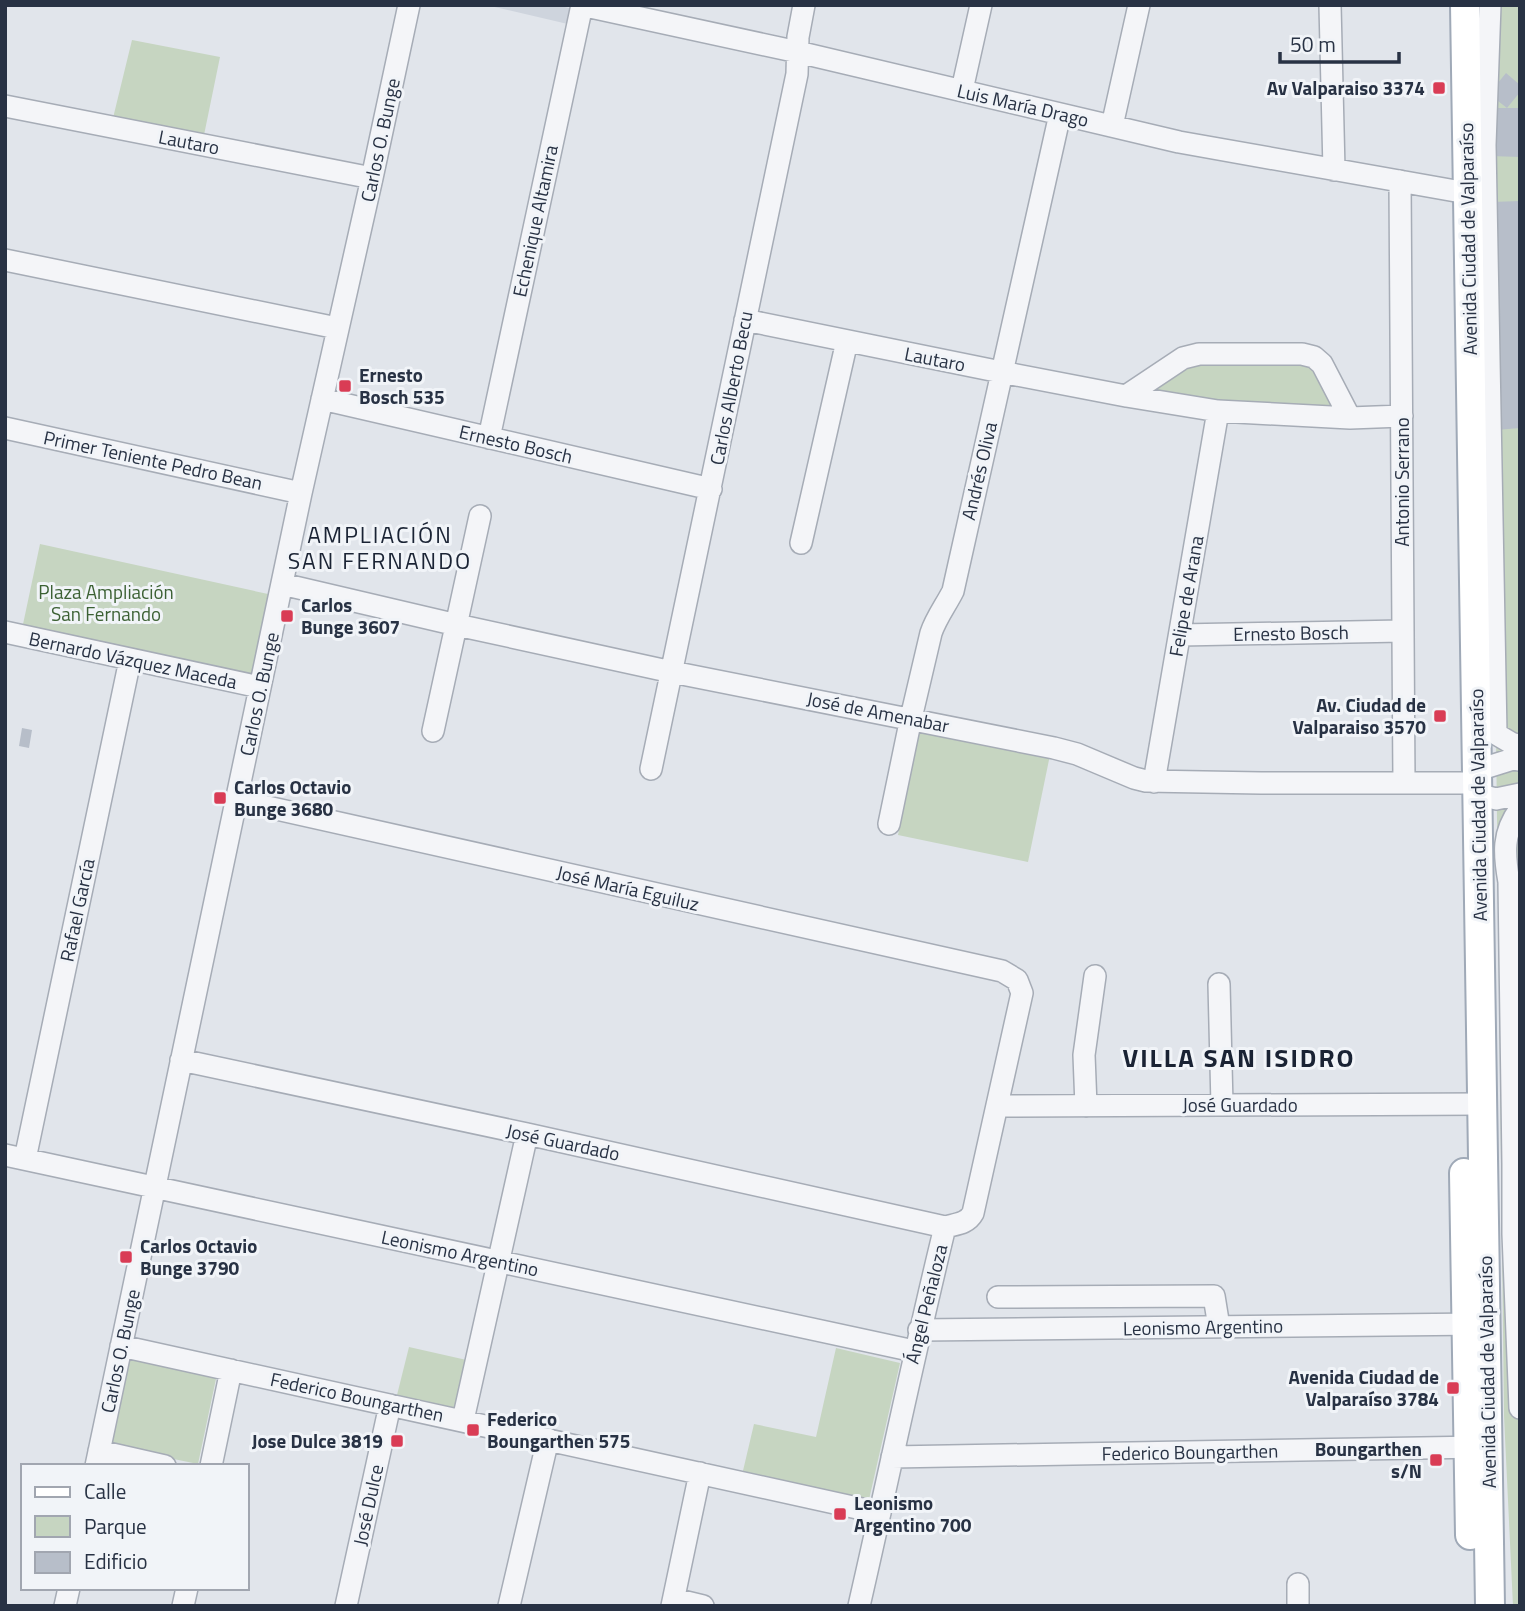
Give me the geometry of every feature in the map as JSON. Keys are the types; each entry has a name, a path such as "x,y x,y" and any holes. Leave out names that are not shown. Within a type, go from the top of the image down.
{"main road":[{"name":"Avenida Ciudad de Valparaíso","path":"1448,5 1459,192 1473,783 1473,1104 1478,1447 1490,1606"},
{"name":"Avenida Ciudad de Valparaíso","path":"1459,192 1465,5"},
{"name":"Avenida Ciudad de Valparaíso","path":"1471,1606 1478,1447"}],"street":[{"name":"Carlos O. Bunge","path":"97,1459 301,492 410,5"},
{"name":"Luis María Drago","path":"582,5 798,52 1179,142 1459,192"},
{"name":"Echenique Altamira","path":"489,438 582,5"},
{"name":"Carlos Alberto Becu","path":"651,769 797,74 798,37 804,5"},
{"path":"962,90 981,5"},
{"path":"1112,126 1139,5"},
{"path":"1330,5 1334,170"},
{"path":"1490,5 1485,145 1496,734 1513,744 1518,760 1473,783 1496,799 1520,794"},
{"name":"Lautaro","path":"5,106 372,178"},
{"name":"Andrés Oliva","path":"890,824 930,633 953,591 1060,114"},
{"name":"Antonio Serrano","path":"1400,181 1404,783"},
{"path":"5,260 337,328"},
{"name":"Lautaro","path":"745,320 1001,372 1218,411 1350,418 1402,416"},
{"path":"801,543 847,341"},
{"path":"1126,396 1183,358 1199,354 1302,354 1314,357 1322,364 1350,418"},
{"name":"Ernesto Bosch","path":"322,399 711,489"},
{"name":"Felipe de Arana","path":"1154,782 1218,411"},
{"name":"Primer Teniente Pedro Bean","path":"5,428 301,492"},
{"path":"433,732 480,516"},
{"name":"José de Amenabar","path":"282,584 672,672 911,718 1077,754 1134,778 1154,782 1473,783"},
{"name":"Ernesto Bosch","path":"1180,635 1402,631"},
{"name":"Bernardo Vázquez Maceda","path":"5,632 260,687"},
{"name":"Rafael García","path":"15,1157 130,660"},
{"name":"José María Eguiluz","path":"236,800 1002,971 1017,979"},
{"path":"1520,810 1511,821 1505,849 1509,882 1520,1408"},
{"path":"1086,1106 1084,1055 1095,975"},
{"name":"Ángel Peñaloza","path":"859,1606 914,1351 945,1227 964,1223 973,1213 1022,993 1017,979"},
{"path":"1219,984 1222,1105"},
{"name":"José Guardado","path":"181,1060 945,1227"},
{"name":"José Guardado","path":"997,1106 1473,1104"},
{"path":"463,1420 527,1134"},
{"name":"Leonismo Argentino","path":"15,1157 914,1351"},
{"path":"998,1297 1214,1296 1219,1327"},
{"name":"Leonismo Argentino","path":"919,1330 1476,1324"},
{"name":"Federico Boungarthen","path":"121,1346 880,1513"},
{"path":"211,1464 231,1370"},
{"name":"José Dulce","path":"346,1606 390,1405"},
{"path":"509,1606 548,1439"},
{"name":"Federico Boungarthen","path":"892,1457 1478,1447"},
{"path":"97,1459 146,1464"},
{"path":"700,1473 673,1603 703,1606"},
{"path":"1298,1584 1298,1606"}],"shaded area":[{"path":"486,5 557,5 573,9 572,25"}],"green space":[{"path":"1484,5 1520,5 1520,1606 1513,1606 1504,1416"},
{"path":"132,40 220,57 204,135 113,118"},
{"path":"1195,360 1313,364 1337,411 1139,396"},
{"name":"Plaza Ampliación San Fernando","path":"40,544 268,594 251,679 22,629"},
{"path":"920,729 1050,755 1028,862 898,835"},
{"path":"409,1347 471,1361 458,1413 396,1399"},
{"path":"836,1348 900,1363 868,1504 742,1475 754,1424 816,1437"},
{"path":"130,1356 217,1374 198,1464 110,1446"}],"building":[{"path":"1506,73 1520,85 1520,92 1507,108 1489,94"},
{"path":"1495,108 1520,108 1520,157 1491,156"},
{"path":"1520,201 1520,428 1496,430 1492,202"},
{"path":"22,728 32,730 29,748 19,746"}],"place":[{"name":"Av Valparaiso 3374","path":"1439,88"},
{"name":"Ernesto Bosch 535","path":"345,386"},
{"name":"Carlos Bunge 3607","path":"287,616"},
{"name":"Av. Ciudad de Valparaiso 3570","path":"1440,716"},
{"name":"Carlos Octavio Bunge 3680","path":"220,798"},
{"name":"Carlos Octavio Bunge 3790","path":"126,1257"},
{"name":"Avenida Ciudad de Valparaíso 3784","path":"1453,1388"},
{"name":"Federico Boungarthen 575","path":"473,1430"},
{"name":"Jose Dulce 3819","path":"397,1441"},
{"name":"Boungarthen s/N","path":"1436,1460"},
{"name":"Leonismo Argentino 700","path":"840,1514"}],"district":[{"name":"AMPLIACIÓN SAN FERNANDO","path":"380,548"},
{"name":"VILLA SAN ISIDRO","path":"1239,1058"}]}
